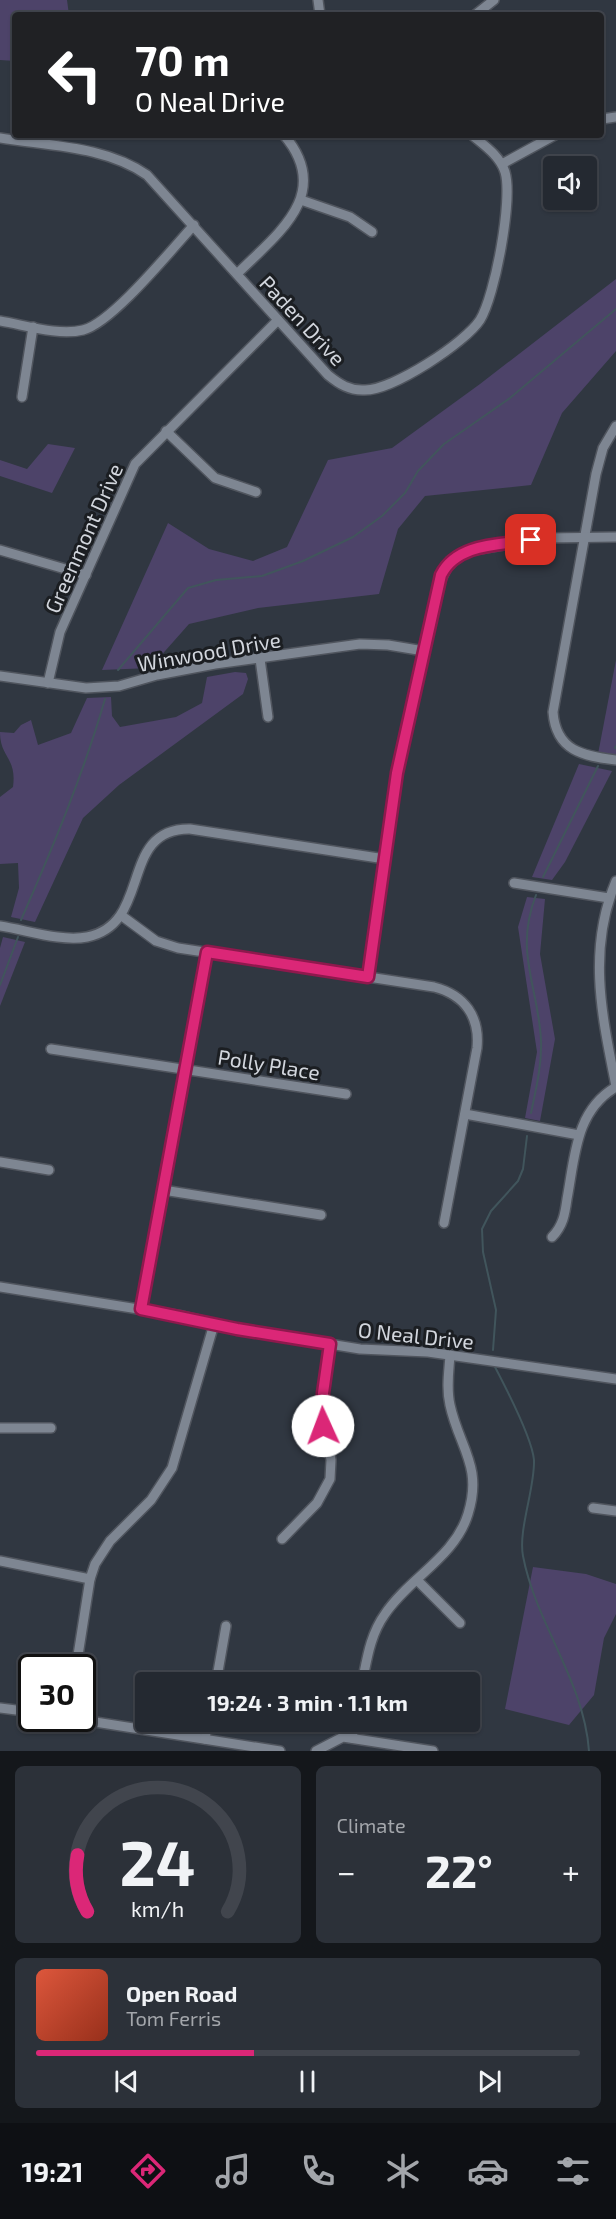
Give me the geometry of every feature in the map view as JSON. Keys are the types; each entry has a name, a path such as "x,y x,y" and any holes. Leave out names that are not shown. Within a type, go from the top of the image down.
{"street":[{"path":"480,12 494,0"},
{"name":"Paden Drive","path":"0,138 101,154 130,164 154,181 327,375 346,387 362,391 389,385 462,340 480,320 492,291 507,206 507,182 502,164"},
{"path":"237,274 287,223 301,200 302,167 296,151 286,138"},
{"path":"475,138 502,164 550,138"},
{"path":"301,200 350,217 372,232"},
{"path":"0,321 73,332 101,322 194,225"},
{"name":"Greenmont Drive","path":"48,683 60,633 132,471 145,452 278,320"},
{"path":"22,397 33,327"},
{"path":"616,426 600,458 555,700 554,722 563,741 575,751 616,760"},
{"path":"166,431 215,478 256,492"},
{"path":"368,977 397,773 441,575 457,556 477,549 531,540 616,537"},
{"path":"0,550 86,575"},
{"name":"Winwood Drive","path":"0,676 86,688 110,687 178,671 360,644 388,645 424,651"},
{"path":"260,659 268,717"},
{"path":"0,926 77,938 103,932 122,916 148,849 158,838 172,830 190,830 385,859"},
{"path":"552,1237 559,1230 563,1220 579,1135 594,1104 616,1087 599,996 598,950 609,898 616,881"},
{"path":"514,883 609,898"},
{"path":"122,916 165,945 443,989 459,998 471,1012 478,1037 444,1223"},
{"path":"141,1309 207,952"},
{"name":"Polly Place","path":"51,1049 346,1094"},
{"path":"465,1114 579,1135"},
{"path":"0,1162 49,1170"},
{"path":"163,1190 321,1215"},
{"name":"O Neal Drive","path":"0,1287 141,1309 330,1344 450,1355 616,1379"},
{"path":"78,1654 90,1579 101,1551 151,1500 172,1468 214,1324"},
{"path":"282,1539 317,1503 330,1479 331,1460 322,1408 330,1344"},
{"path":"364,1672 369,1647 377,1626 393,1604 457,1537 468,1514 473,1490 471,1461 448,1395 450,1355"},
{"path":"0,1428 51,1428"},
{"path":"593,1508 616,1511"},
{"path":"0,1561 90,1579"},
{"path":"417,1580 460,1623"},
{"path":"218,1672 226,1626"},
{"path":"0,1708 18,1710"},
{"path":"96,1722 280,1751"},
{"path":"205,1739 206,1732"},
{"path":"352,1738 353,1732"},
{"path":"316,1751 337,1738 352,1738 433,1751"}],"shaded area":[{"path":"0,0 67,0 69,12 12,12 12,61 0,60"},
{"path":"616,279 616,351 562,413 531,485 425,496 398,529 379,594 258,608 189,624 150,668 102,670 168,523 209,549 253,561 287,547 328,460 392,448 480,384"},
{"path":"48,444 75,448 52,493 0,476 0,460 27,469"},
{"path":"616,660 616,755 598,754"},
{"path":"235,672 246,673 248,679 243,694 119,785 83,818 35,922 11,917 19,888 18,863 0,864 0,797 13,787 14,777 0,732 14,733 21,725 31,720 38,745 71,733 87,698 111,697 112,716 120,727 176,717 202,703 207,677"},
{"path":"579,764 612,771 565,862 552,880 532,877"},
{"path":"527,897 545,899 540,954 555,1039 540,1121 525,1118 537,1052 518,927"},
{"path":"3,937 25,942 0,1006 0,948"},
{"path":"533,1567 586,1574 616,1584 616,1614 604,1638 594,1695 569,1725 505,1709"}],"waterway":[{"path":"118,670 188,588 216,580 262,576 303,561 353,537 382,516 405,493 418,471 444,444 510,398 616,309"},
{"path":"21,920 67,811 105,699"},
{"path":"543,877 598,766"},
{"path":"531,1113 541,1049 539,1020 527,951 530,915 536,895"},
{"path":"0,985 18,937"},
{"path":"493,1350 496,1310 483,1252 482,1229 491,1211 518,1181 523,1169 527,1136"},
{"path":"495,1367 524,1426 534,1460 522,1546 529,1581 578,1701 589,1751"}],"route":[{"path":"323,1426 323,1393 330,1344 237,1329 141,1309 207,952 368,977 397,773 441,575 450,561 466,552 531,540"}]}
